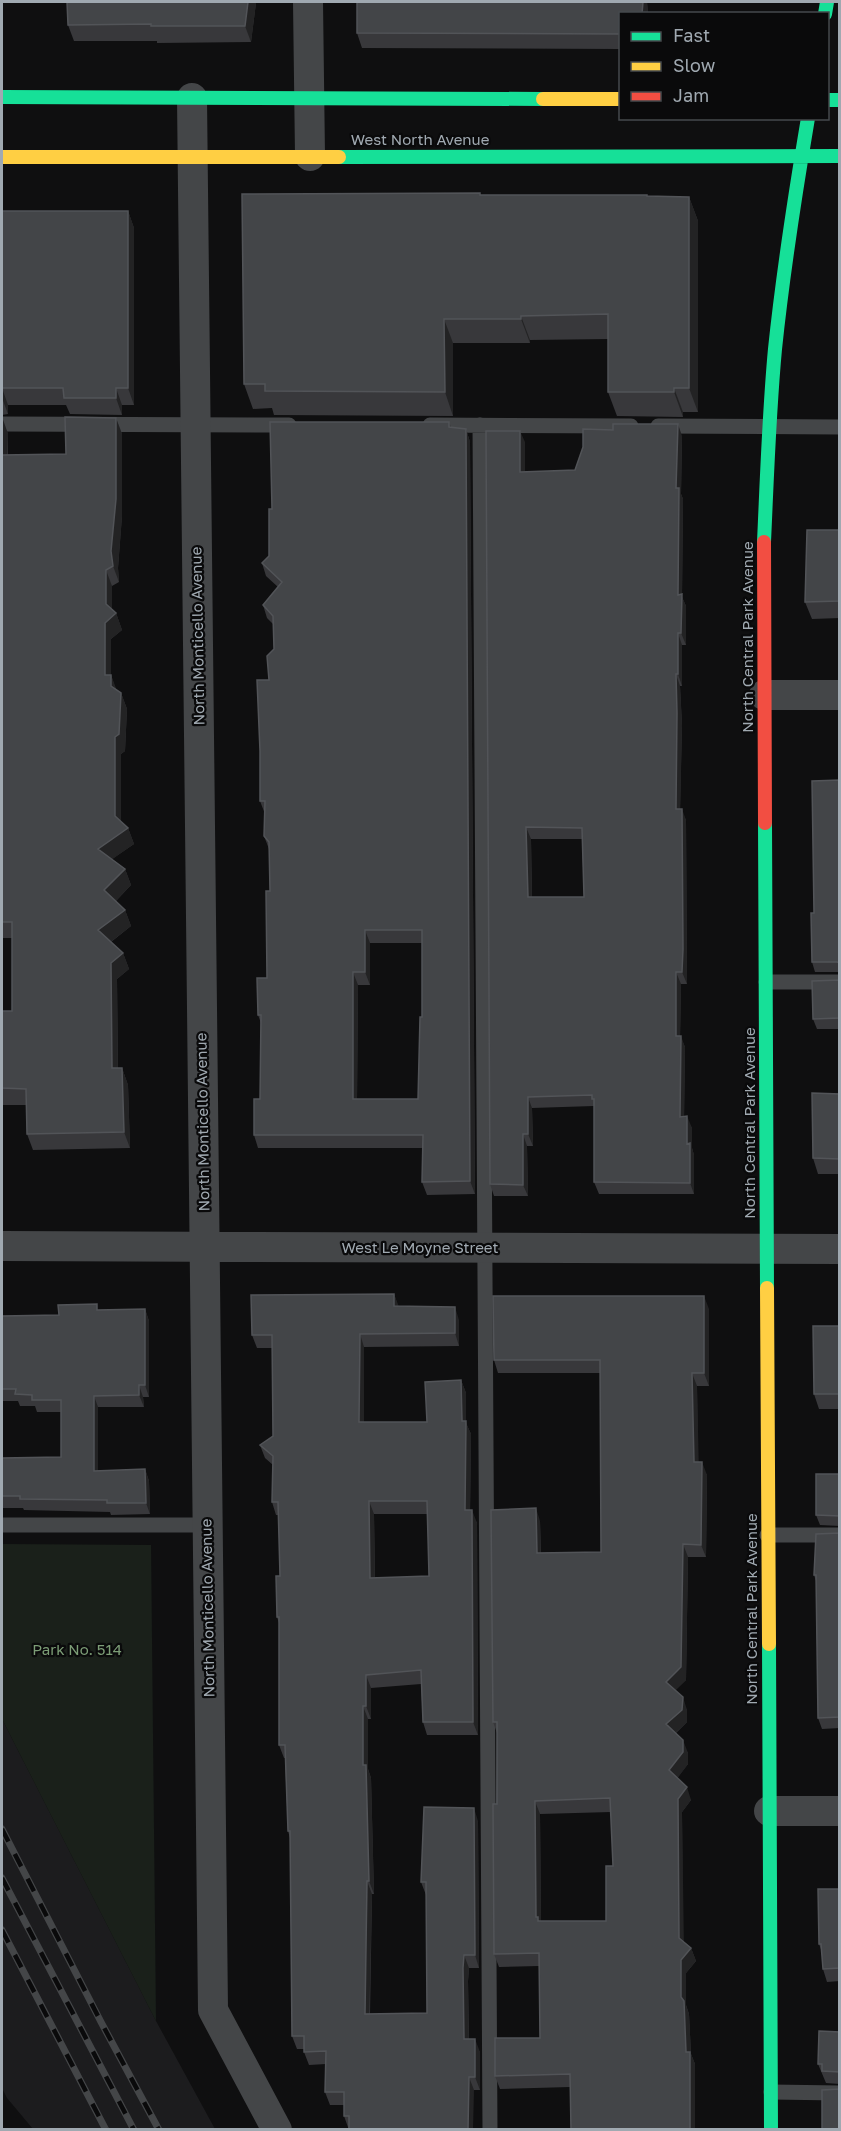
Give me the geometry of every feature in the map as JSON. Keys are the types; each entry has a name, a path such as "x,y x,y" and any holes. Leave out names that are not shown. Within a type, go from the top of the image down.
{"street":[{"path":"308,2 310,156"},
{"path":"2,97 619,99"},
{"name":"North Monticello Avenue","path":"192,98 213,2010 277,2130"},
{"name":"North Central Park Avenue","path":"771,2130 764,545 769,427 791,220 808,120"},
{"name":"West North Avenue","path":"2,157 840,156"},
{"path":"764,695 840,695"},
{"name":"West Le Moyne Street","path":"2,1246 840,1249"},
{"path":"769,1811 840,1811"}],"lane":[{"path":"2,424 303,424"},
{"path":"421,425 840,427"},
{"path":"480,425 490,2130"},
{"path":"766,981 840,982"},
{"path":"2,1524 208,1525"},
{"path":"767,1535 840,1535"},
{"path":"771,2092 840,2092"}],"shaded area":[{"path":"2,1719 156,2021 215,2129 33,2129 7,2098 2,2088"}],"green space":[{"name":"Park No. 514","path":"2,1544 151,1545 156,2021 2,1719"}],"building":[{"path":"67,2 248,2 245,26 151,26 151,24 68,25"},
{"path":"357,2 643,2 642,12 619,12 619,34 357,33"},
{"path":"480,193 480,195 689,197 689,388 674,388 674,392 608,392 608,314 521,316 521,319 444,319 445,392 265,391 265,384 244,384 242,194"},
{"path":"2,211 128,211 128,388 116,388 116,398 64,398 63,388 2,388"},
{"path":"65,417 116,418 116,499 111,551 113,566 106,570 106,604 116,613 105,623 105,675 111,675 111,686 121,693 119,734 115,737 115,816 128,828 98,849 125,869 104,890 125,910 98,930 123,953 111,963 112,1068 122,1068 124,1132 27,1134 26,1089 2,1088 2,1011 12,1011 12,922 2,922 2,455 66,454"},
{"path":"270,422 449,422 449,427 466,429 470,1181 422,1182 423,1135 254,1135 254,1099 260,1099 261,1015 258,1015 257,978 267,978 266,891 270,891 269,842 264,836 265,801 260,801 257,680 269,680 267,656 274,649 273,616 263,605 282,582 262,563 269,556 269,509 272,509","holes":["365,930 422,930 422,1017 420,1017 418,1099 353,1099 353,972 365,972"]},
{"path":"613,424 678,424 676,488 679,488 678,595 682,594 681,633 678,633 678,674 676,674 676,809 682,809 683,949 682,972 676,972 676,1036 681,1036 680,1117 687,1116 690,1183 594,1182 594,1099 592,1095 528,1097 528,1134 523,1134 523,1185 490,1184 486,431 520,431 520,472 575,470 583,447 583,429 613,430","holes":["526,827 582,828 584,897 528,897"]},
{"path":"807,530 840,530 840,601 805,602"},
{"path":"840,780 840,963 812,962 811,913 814,913 812,781"},
{"path":"840,980 840,1018 813,1019 812,981"},
{"path":"812,1093 840,1094 840,1159 813,1158"},
{"path":"394,1294 394,1306 455,1307 455,1333 360,1334 359,1422 427,1422 425,1382 461,1380 462,1421 466,1421 465,1510 472,1510 473,1722 423,1722 421,1670 366,1675 366,1706 363,1706 363,1765 366,1765 369,1881 367,1881 365,2014 427,2013 426,1882 421,1882 424,1807 474,1808 475,1955 464,1955 463,1968 464,2039 475,2039 475,2077 469,2077 468,2130 349,2130 349,2116 344,2116 344,2092 325,2092 326,2051 304,2052 304,2036 292,2036 290,1831 288,1831 285,1745 279,1745 279,1617 277,1617 276,1576 280,1576 278,1502 272,1502 273,1456 260,1445 273,1436 272,1335 252,1335 251,1295","holes":["369,1501 427,1501 429,1576 370,1578"]},
{"path":"493,1296 704,1296 704,1373 692,1373 694,1462 702,1462 701,1545 683,1544 681,1667 666,1682 683,1697 682,1710 666,1724 683,1740 683,1752 669,1770 687,1787 678,1799 679,1938 691,1948 681,1960 681,1997 684,2001 686,2052 690,2052 690,2130 571,2130 570,2074 495,2076 495,2038 540,2038 539,1953 494,1954 493,1804 497,1804 497,1722 493,1722 491,1510 536,1508 537,1553 601,1552 600,1360 494,1360","holes":["610,1798 613,1866 606,1866 606,1921 538,1921 536,1917 535,1801"]},
{"path":"97,1304 97,1310 145,1309 145,1385 139,1385 139,1395 94,1396 94,1471 145,1469 146,1503 20,1499 20,1496 2,1496 2,1458 61,1457 61,1400 32,1400 32,1395 15,1394 16,1389 2,1389 2,1316 59,1315 58,1305"},
{"path":"813,1326 840,1326 840,1394 814,1394"},
{"path":"816,1474 840,1474 840,1516 816,1515"},
{"path":"840,1533 840,1717 818,1718 816,1575 814,1575 816,1534"},
{"path":"818,1889 840,1889 840,1968 823,1969 821,1944 819,1944"},
{"path":"819,2031 840,2032 840,2072 822,2071 822,2064 818,2064"},
{"path":"840,2089 840,2130 822,2130 822,2090"}],"railway":[{"path":"2,1829 159,2130"},
{"path":"2,1878 134,2130"},
{"path":"2,1930 106,2130"}],"traffic: fast":[{"path":"825,12 827,2"},
{"path":"2,97 543,99"},
{"path":"829,100 840,100"},
{"path":"764,542 775,349 808,120"},
{"path":"339,157 840,156"},
{"path":"765,823 767,1288"},
{"path":"769,1644 771,2130"}],"traffic: slow":[{"path":"543,99 619,99"},
{"path":"2,157 339,157"},
{"path":"767,1288 769,1644"}],"traffic: jam":[{"path":"764,542 765,823"}]}
